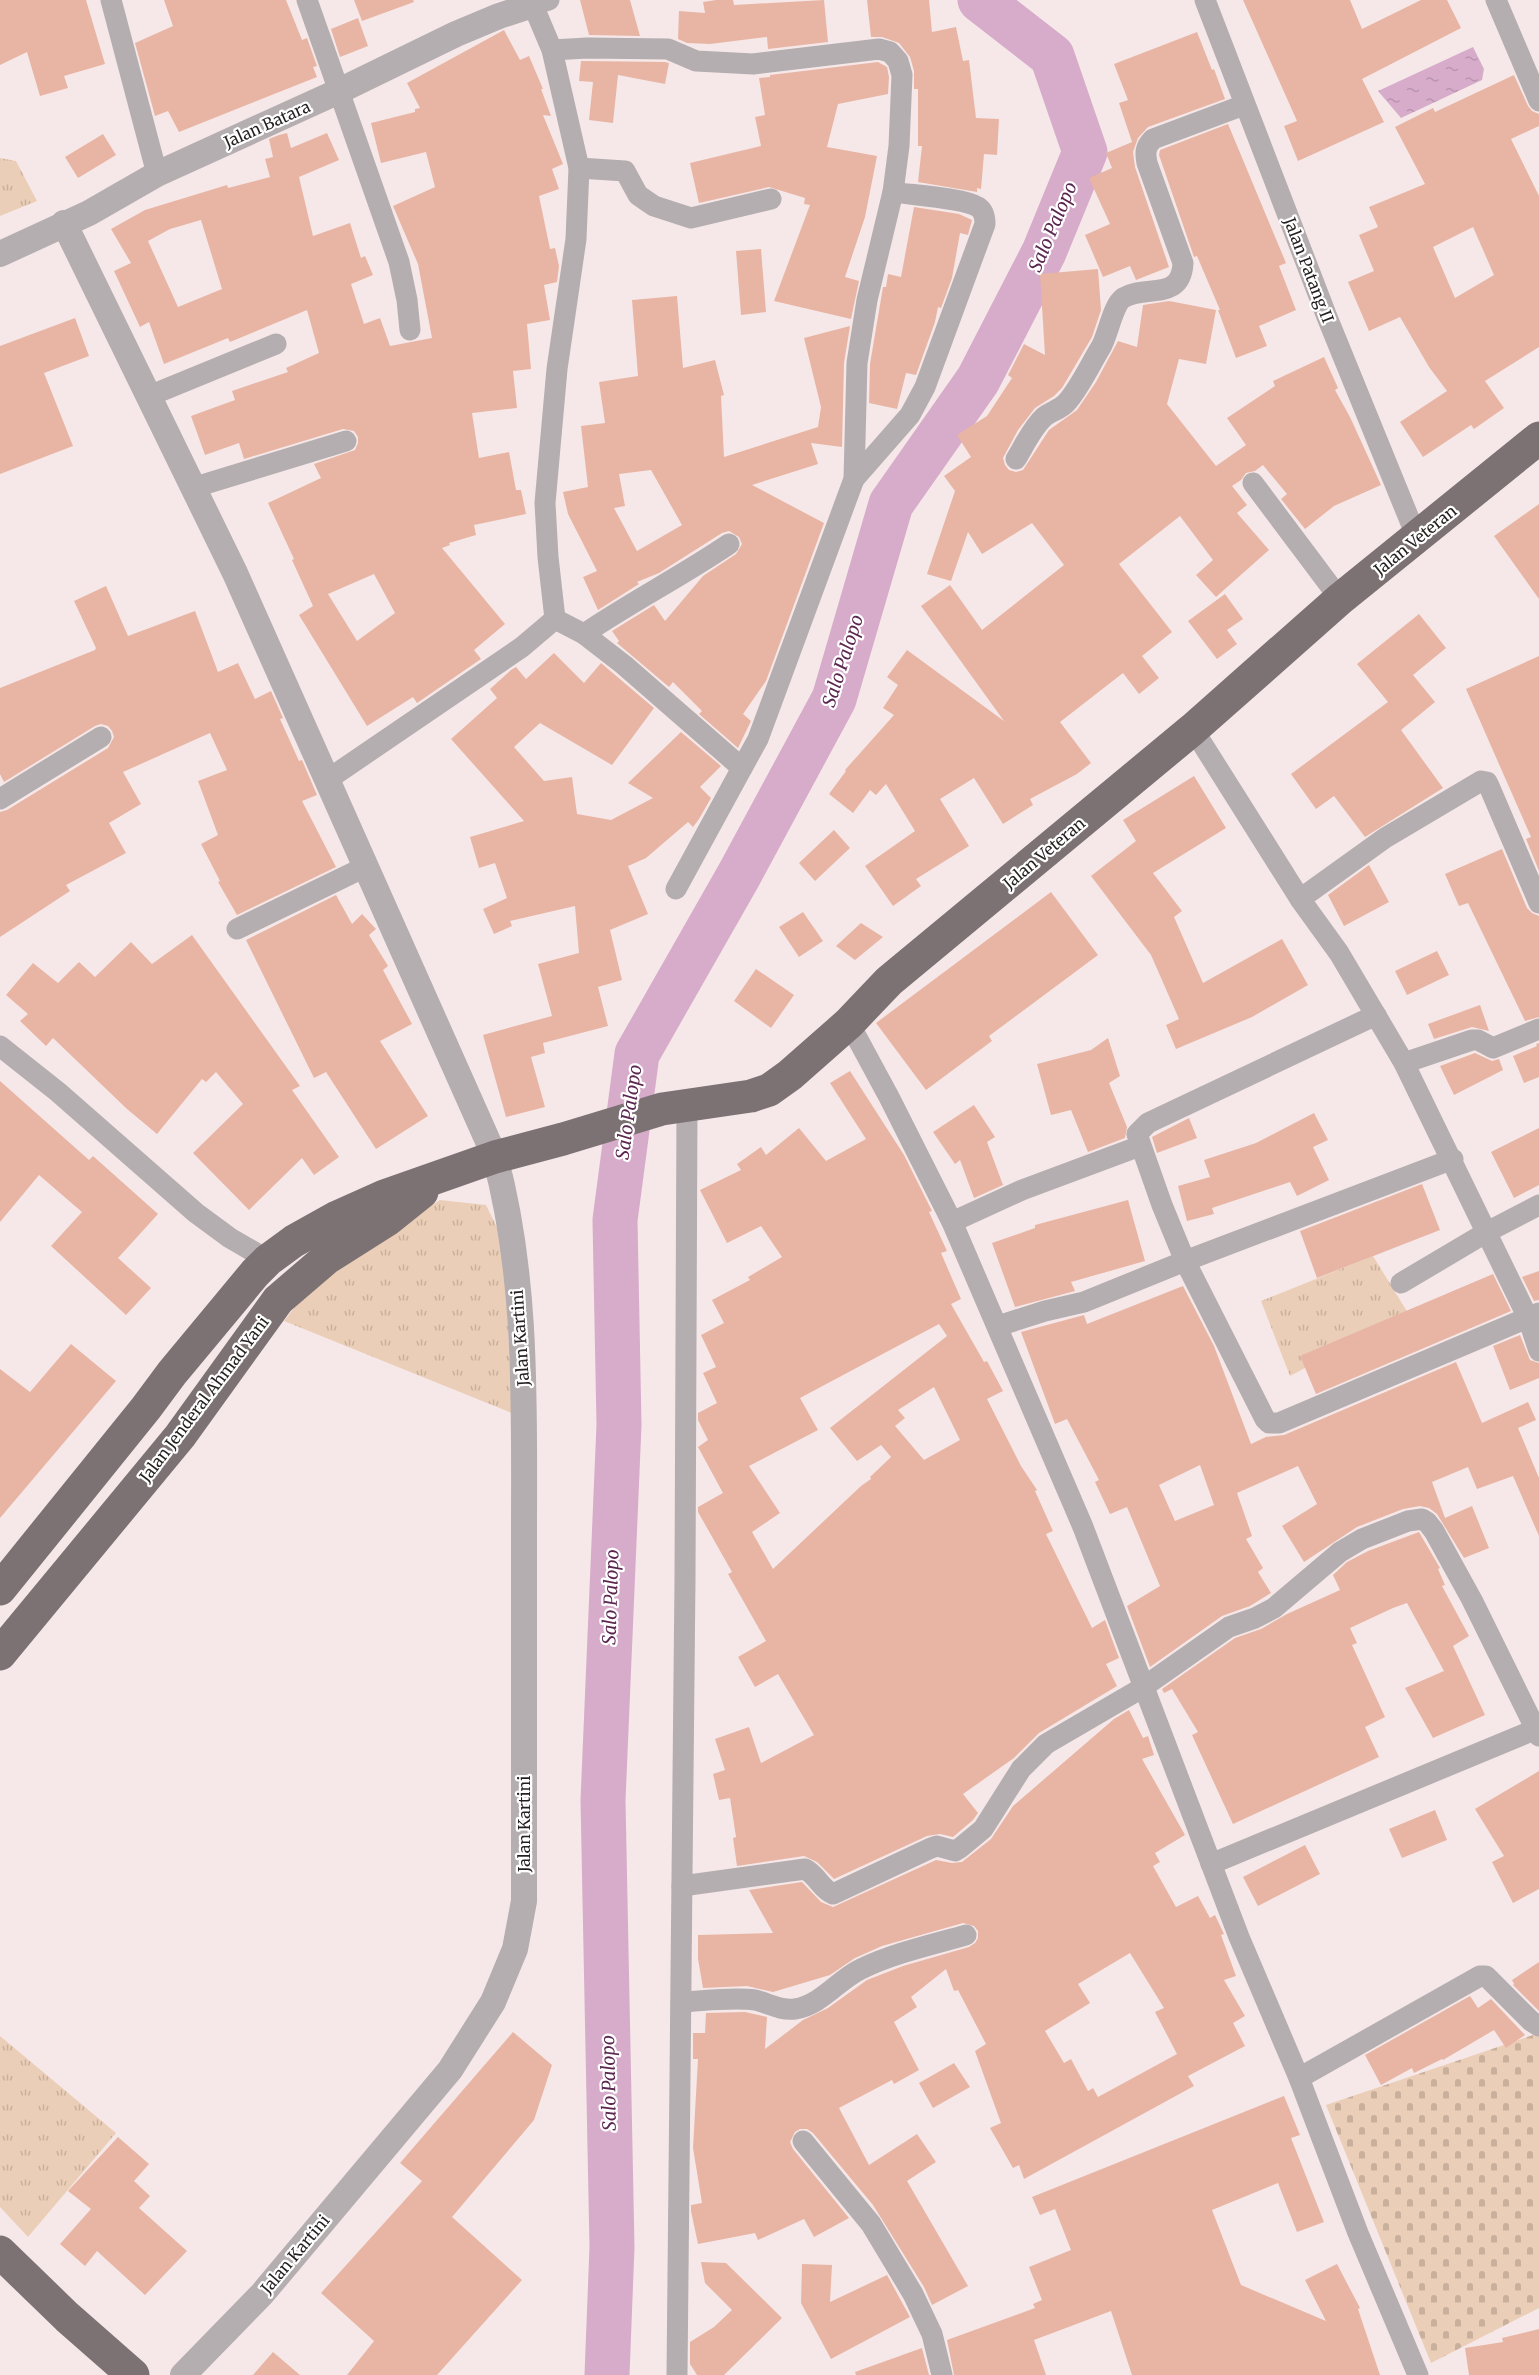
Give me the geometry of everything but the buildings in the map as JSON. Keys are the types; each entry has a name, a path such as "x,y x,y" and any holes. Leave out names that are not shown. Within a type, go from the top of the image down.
{"highway":[{"name":"Jalan Veteran","path":"495,1157 674,1107 751,1096 769,1090 790,1075 849,1023 889,981 1193,729 1341,599 1539,438"},
{"name":"Jalan Jenderal Ahmad Yani","path":"0,1589 187,1355 268,1260 294,1241 337,1217 384,1196 495,1157"},
{"name":"Jalan Jenderal Ahmad Yani","path":"0,1654 180,1436 278,1300 327,1258 387,1220 440,1178"},
{"path":"146,1408 180,1436"},
{"path":"0,2252 67,2317 133,2375"}],"street":[{"path":"111,0 157,174"},
{"path":"307,0 399,262 407,300 410,330"},
{"name":"Jalan Patang II","path":"1205,0 1327,317 1417,538"},
{"path":"1496,0 1539,101"},
{"path":"537,2 552,50 579,168 576,239 556,369 545,503 555,619"},
{"name":"Jalan Batara","path":"0,254 90,213 157,174 338,92 456,34 537,2"},
{"path":"552,50 668,49 696,61 753,64 879,49 890,52 898,61 902,75 899,146 893,192 867,300 857,363 854,479 758,739 676,889"},
{"path":"1016,459 1042,419 1060,409 1069,400 1108,334 1118,303 1125,297 1166,289 1178,283 1183,276 1183,263 1147,163 1145,153 1148,145 1153,139 1244,105"},
{"path":"579,168 625,171 638,195 654,206 692,218 771,200"},
{"path":"854,479 910,415 925,387 985,224 985,217 979,208 967,203 893,192"},
{"name":"Jalan Kartini","path":"64,223 235,573 495,1157 513,1244 525,1377 524,1901 515,1949 493,2002 450,2070 262,2294 183,2375"},
{"path":"149,396 276,344"},
{"path":"192,488 346,441"},
{"path":"1253,483 1341,599"},
{"path":"584,634 729,544"},
{"path":"555,619 584,634 663,697 742,768"},
{"path":"327,780 522,647 555,619"},
{"path":"1193,729 1300,899 1339,953 1404,1063 1487,1232 1534,1316 1539,1351"},
{"path":"0,799 101,737"},
{"path":"1300,899 1385,838 1481,781 1487,782 1489,786 1539,903"},
{"path":"237,929 367,866"},
{"path":"1376,1015 1148,1123 1137,1134 1185,1261 1265,1419 1272,1424 1279,1424 1534,1316"},
{"path":"849,1023 952,1222 998,1326 1087,1538 1142,1688 1169,1750 1239,1937 1299,2078 1358,2233 1418,2375"},
{"path":"1404,1063 1472,1040 1478,1040 1493,1048 1539,1029"},
{"path":"0,1046 58,1092 196,1213 230,1238 268,1260"},
{"path":"674,1107 682,1886 677,2375"},
{"path":"952,1222 1022,1190 1140,1146"},
{"path":"998,1326 1045,1311 1084,1302 1453,1159"},
{"path":"1401,1283 1487,1232 1539,1205"},
{"path":"682,1886 805,1869 812,1872 825,1891 833,1894 930,1848 937,1846 955,1851 983,1829 1021,1768 1046,1744 1142,1688 1229,1627 1256,1618 1274,1608 1340,1552 1362,1539 1390,1527 1422,1519 1427,1522 1450,1557 1538,1731 1211,1863"},
{"path":"681,2002 749,2000 778,2008 795,2009 825,1995 838,1983 860,1970 890,1957 966,1935"},
{"path":"1299,2078 1480,1976 1486,1976 1531,2021 1539,2026"},
{"path":"803,2141 871,2224 913,2294 932,2334 942,2375"}],"green space":[{"path":"0,158 16,161 37,201 0,216"},
{"path":"440,1200 486,1205 504,1242 512,1413 284,1321 314,1282"},
{"path":"1373,1256 1408,1313 1290,1376 1261,1301"},
{"path":"1536,2034 1539,2035 1539,2308 1431,2363 1326,2105"},
{"path":"0,2036 116,2133 28,2237 0,2207"}],"water":[{"path":"1473,47 1484,69 1482,80 1401,118 1378,91"}],"waterway":[{"name":"Salo Palopo","path":"607,2375 612,2247 603,1800 619,1425 615,1220 637,1054 739,875 834,699 891,504 978,380 1044,252 1085,152 1052,56 980,0"}]}
